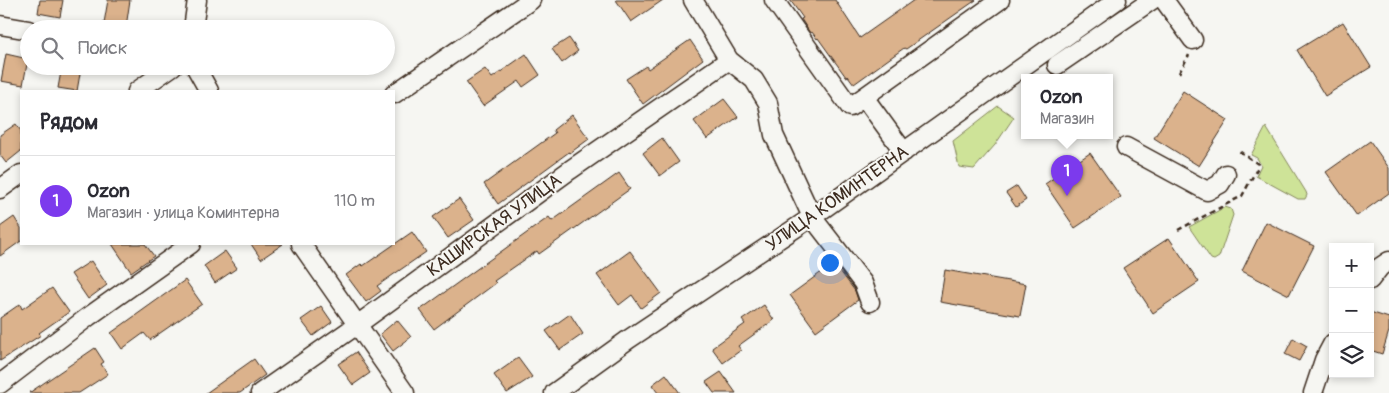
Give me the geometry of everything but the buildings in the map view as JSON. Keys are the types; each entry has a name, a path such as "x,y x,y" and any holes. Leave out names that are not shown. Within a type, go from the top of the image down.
{"street":[{"path":"194,20 197,0"},
{"path":"395,93 531,0"},
{"path":"693,0 729,60 754,80 768,103 774,135 812,217 863,283 870,302"},
{"path":"774,0 850,107 1000,0"},
{"name":"УЛИЦА КОМИНТЕРНА","path":"554,393 629,339 812,217 1117,0"},
{"path":"1057,65 1152,0"},
{"path":"1164,0 1193,40"},
{"path":"0,25 20,28"},
{"name":"КАШИРСКАЯ УЛИЦА","path":"260,393 570,170 729,60"},
{"path":"139,90 160,75"},
{"path":"200,75 208,90"},
{"path":"864,97 904,152"},
{"path":"1126,147 1207,191 1220,184 1226,174"},
{"path":"0,189 20,175"},
{"path":"0,384 190,245"},
{"path":"302,245 404,393"},
{"path":"1374,275 1389,260"},
{"path":"1313,393 1329,351"}],"green space":[{"path":"998,106 1014,117 995,145 974,169 959,167 953,141"},
{"path":"1266,127 1306,192 1305,199 1298,199 1256,176 1261,165 1257,158 1251,155"},
{"path":"1225,207 1231,209 1233,215 1219,257 1214,260 1211,259 1189,227"}],"place":[{"name":"Ozon","path":"1067,196"}]}
